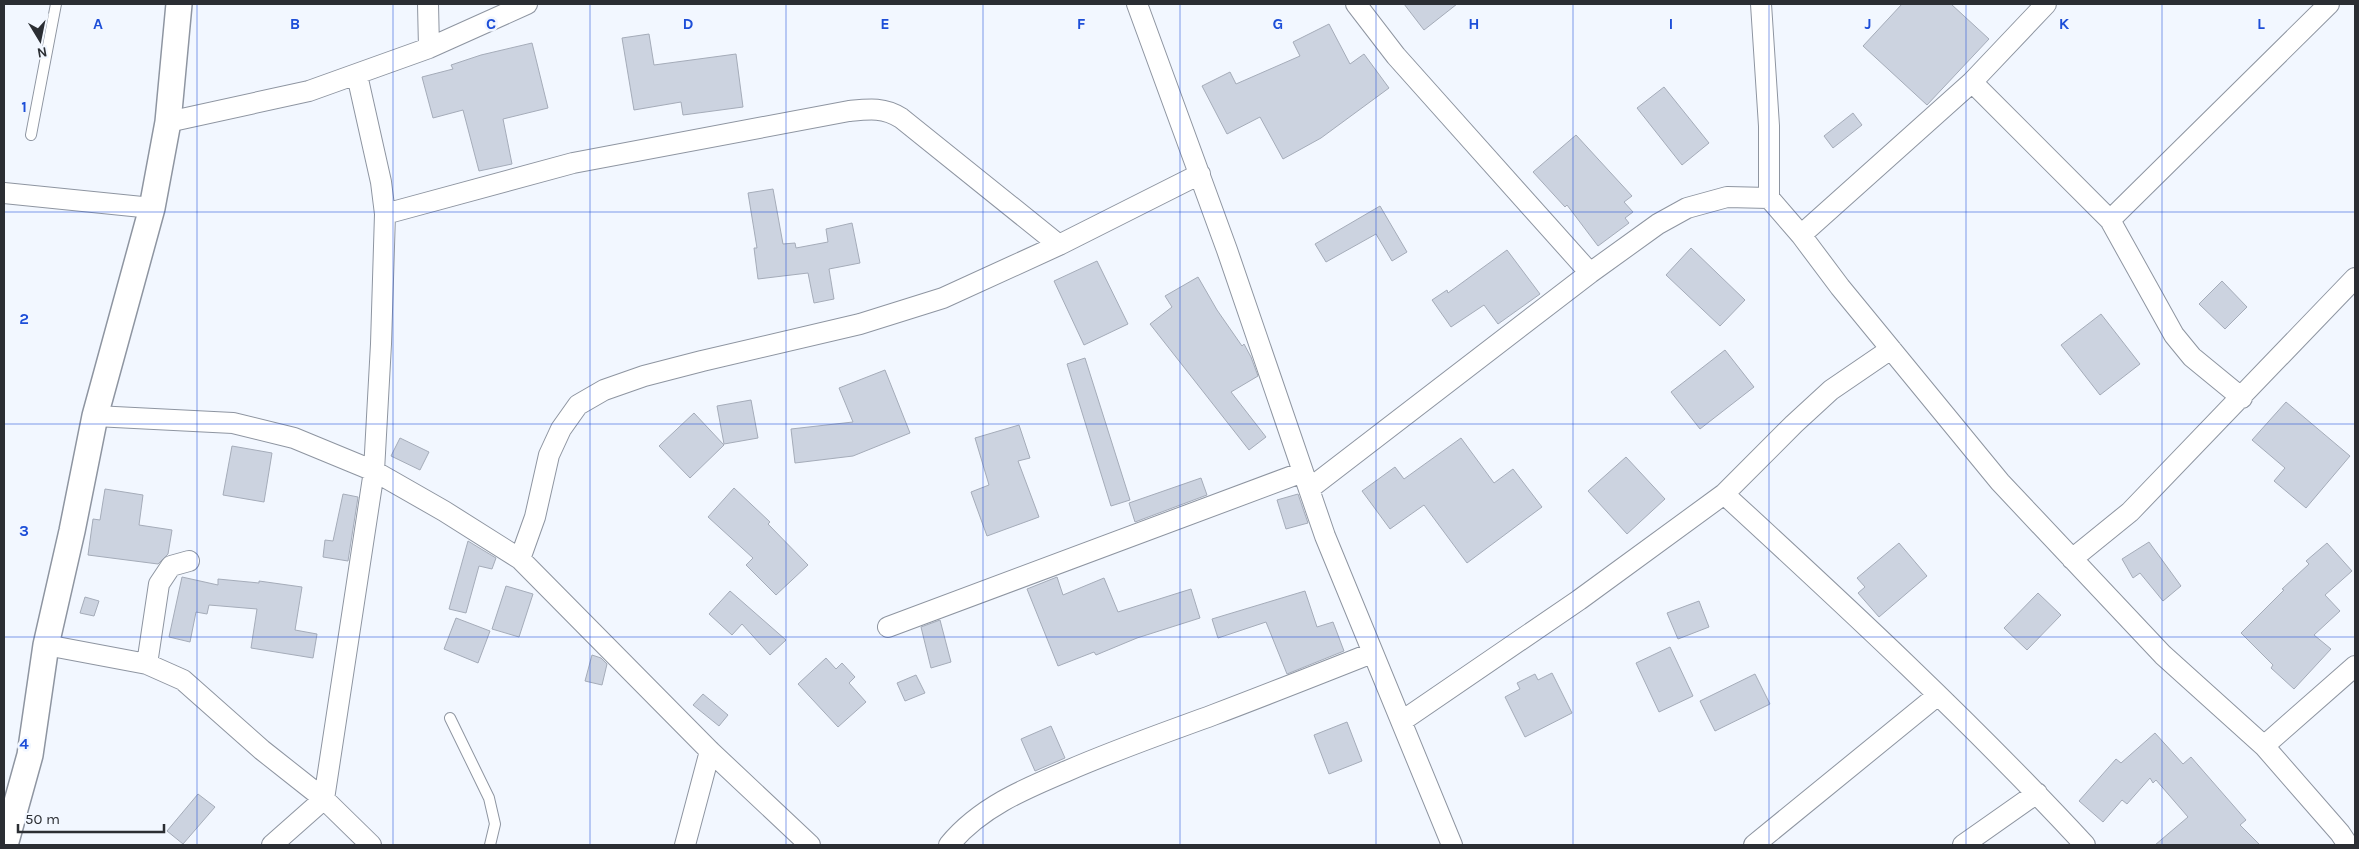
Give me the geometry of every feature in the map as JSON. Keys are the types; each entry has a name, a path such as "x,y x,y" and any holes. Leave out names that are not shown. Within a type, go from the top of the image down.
{"street":[{"path":"5,845 30,755 46,645 96,416 152,208 168,122 179,4"},
{"path":"428,4 429,48"},
{"path":"168,122 309,91 429,48 528,4"},
{"path":"1137,4 1200,174 1326,536 1372,653 1402,721 1452,845"},
{"path":"1356,4 1396,56 1590,273"},
{"path":"1761,4 1769,126 1769,198 1802,236 1891,349 2000,482 2163,655 2264,746 2340,833 2348,845"},
{"path":"1802,236 1972,82 2046,4"},
{"path":"2110,220 2328,4"},
{"path":"272,845 324,799 374,471 381,344 384,214 381,182 357,75"},
{"path":"1972,82 2110,220 2174,335 2192,357 2242,398"},
{"path":"384,214 574,163 840,112 875,108 889,110 901,118 1060,244"},
{"path":"520,559 535,517 549,455 561,430 578,405 604,390 644,376 860,324 943,298 1060,244 1200,174"},
{"path":"4,193 152,208"},
{"path":"888,627 1306,481 1658,224 1687,208 1727,197 1769,198"},
{"path":"2072,559 2130,512 2242,398 2355,278"},
{"path":"1402,721 1579,600 1724,494 1831,390 1891,349"},
{"path":"96,416 233,423 294,438 374,471 437,506 520,559 710,751 810,845"},
{"path":"1724,494 1938,694 2037,793 2085,845"},
{"path":"147,664 159,584 171,566 189,560"},
{"path":"46,645 147,664 183,680 262,750 324,799 371,845"},
{"path":"949,845 957,835 983,814 1009,797 1055,776 1109,753 1372,653"},
{"path":"2264,746 2355,666"},
{"path":"1754,845 1938,694"},
{"path":"685,845 710,751"},
{"path":"1963,845 2037,793"}],"lane":[{"path":"31,135 56,4"},
{"path":"450,718 489,798 495,824 490,845"}],"building":[{"path":"1404,4 1457,4 1424,30"},
{"path":"1902,4 1951,4 1989,39 1927,105 1863,46"},
{"path":"1329,24 1350,64 1364,54 1389,88 1321,138 1283,159 1260,117 1227,134 1202,86 1230,72 1236,84 1300,56 1293,42"},
{"path":"649,34 654,65 736,54 743,107 683,115 681,102 634,110 622,38"},
{"path":"532,43 548,108 503,119 512,164 479,171 463,110 433,118 422,77 453,69 451,65 481,55"},
{"path":"1664,87 1709,143 1682,165 1637,108"},
{"path":"1853,113 1862,125 1833,148 1824,136"},
{"path":"1576,135 1632,196 1624,202 1633,212 1625,218 1629,223 1598,246 1567,205 1565,207 1533,172"},
{"path":"773,189 783,244 795,243 796,248 828,242 826,229 852,223 860,263 829,269 834,299 814,303 808,273 758,279 754,248 757,248 748,193"},
{"path":"1380,206 1407,252 1392,261 1376,234 1326,262 1315,244"},
{"path":"1691,248 1745,300 1720,326 1666,275"},
{"path":"1507,250 1540,294 1498,324 1484,305 1451,327 1432,300 1447,290 1448,293"},
{"path":"1097,261 1128,324 1084,345 1054,281"},
{"path":"1198,277 1217,310 1242,346 1244,344 1258,376 1231,392 1266,437 1249,450 1150,324 1172,307 1165,296"},
{"path":"2222,281 2247,307 2225,329 2199,304"},
{"path":"2101,314 2140,364 2100,395 2061,345"},
{"path":"1725,350 1754,387 1700,429 1671,392"},
{"path":"1085,358 1130,500 1111,506 1067,364"},
{"path":"885,370 910,433 853,456 795,463 791,429 853,422 839,388"},
{"path":"751,400 758,438 724,444 717,406"},
{"path":"2286,402 2350,456 2306,508 2274,481 2285,468 2252,440"},
{"path":"694,413 724,445 690,478 659,446"},
{"path":"1019,425 1030,458 1018,461 1039,517 987,536 971,492 989,485 975,438"},
{"path":"400,438 429,452 420,470 391,456"},
{"path":"1461,438 1494,483 1513,469 1542,507 1467,563 1424,505 1390,529 1362,491 1395,467 1404,479"},
{"path":"232,446 272,453 264,502 223,495"},
{"path":"1626,457 1665,499 1627,534 1588,491"},
{"path":"1201,478 1207,495 1135,522 1129,503"},
{"path":"734,488 770,522 768,524 808,565 776,595 746,565 753,558 708,517"},
{"path":"105,489 143,495 139,525 172,530 168,554 158,564 88,555 93,519 100,520"},
{"path":"343,494 358,497 348,561 323,557 325,540 333,541"},
{"path":"1298,494 1308,523 1286,529 1277,500"},
{"path":"468,541 496,558 492,569 479,566 466,613 449,609"},
{"path":"2149,542 2181,586 2163,601 2140,573 2133,578 2122,559"},
{"path":"1899,543 1927,576 1879,617 1858,593 1865,587 1857,578"},
{"path":"2327,543 2352,571 2325,595 2340,611 2314,635 2331,649 2294,689 2271,668 2273,665 2241,633 2284,590 2282,589 2309,564 2306,561"},
{"path":"182,577 218,585 218,579 259,583 259,581 302,587 295,630 317,634 313,658 251,648 257,609 209,605 207,614 196,612 190,642 169,637"},
{"path":"1057,577 1063,595 1104,578 1118,612 1191,589 1200,618 1137,638 1096,655 1094,652 1058,666 1027,589"},
{"path":"506,586 533,594 519,637 492,629"},
{"path":"730,591 786,640 770,655 742,624 732,635 709,614"},
{"path":"1305,591 1317,627 1333,622 1344,651 1287,674 1266,622 1218,638 1212,619"},
{"path":"2038,593 2061,615 2027,650 2004,628"},
{"path":"85,597 99,601 94,616 80,613"},
{"path":"1699,601 1709,627 1678,639 1667,613"},
{"path":"456,618 490,631 478,663 444,649"},
{"path":"940,620 951,662 931,668 921,627"},
{"path":"1670,647 1693,696 1659,712 1636,663"},
{"path":"592,655 601,658 607,664 602,685 585,681"},
{"path":"826,658 836,669 842,663 855,677 849,683 866,702 838,727 798,684"},
{"path":"1552,673 1572,713 1525,737 1505,697 1520,689 1517,683 1535,674 1538,680"},
{"path":"1755,674 1770,704 1715,731 1700,701"},
{"path":"916,675 925,693 905,701 897,683"},
{"path":"703,694 728,715 719,726 693,705"},
{"path":"1347,722 1362,761 1329,774 1314,735"},
{"path":"1051,726 1065,758 1035,771 1021,739"},
{"path":"2155,733 2183,764 2191,757 2246,820 2240,825 2260,845 2155,845 2188,817 2156,780 2153,783 2150,778 2127,804 2122,800 2103,822 2079,801 2116,759 2121,763"},
{"path":"198,794 215,807 183,844 167,831"}]}
